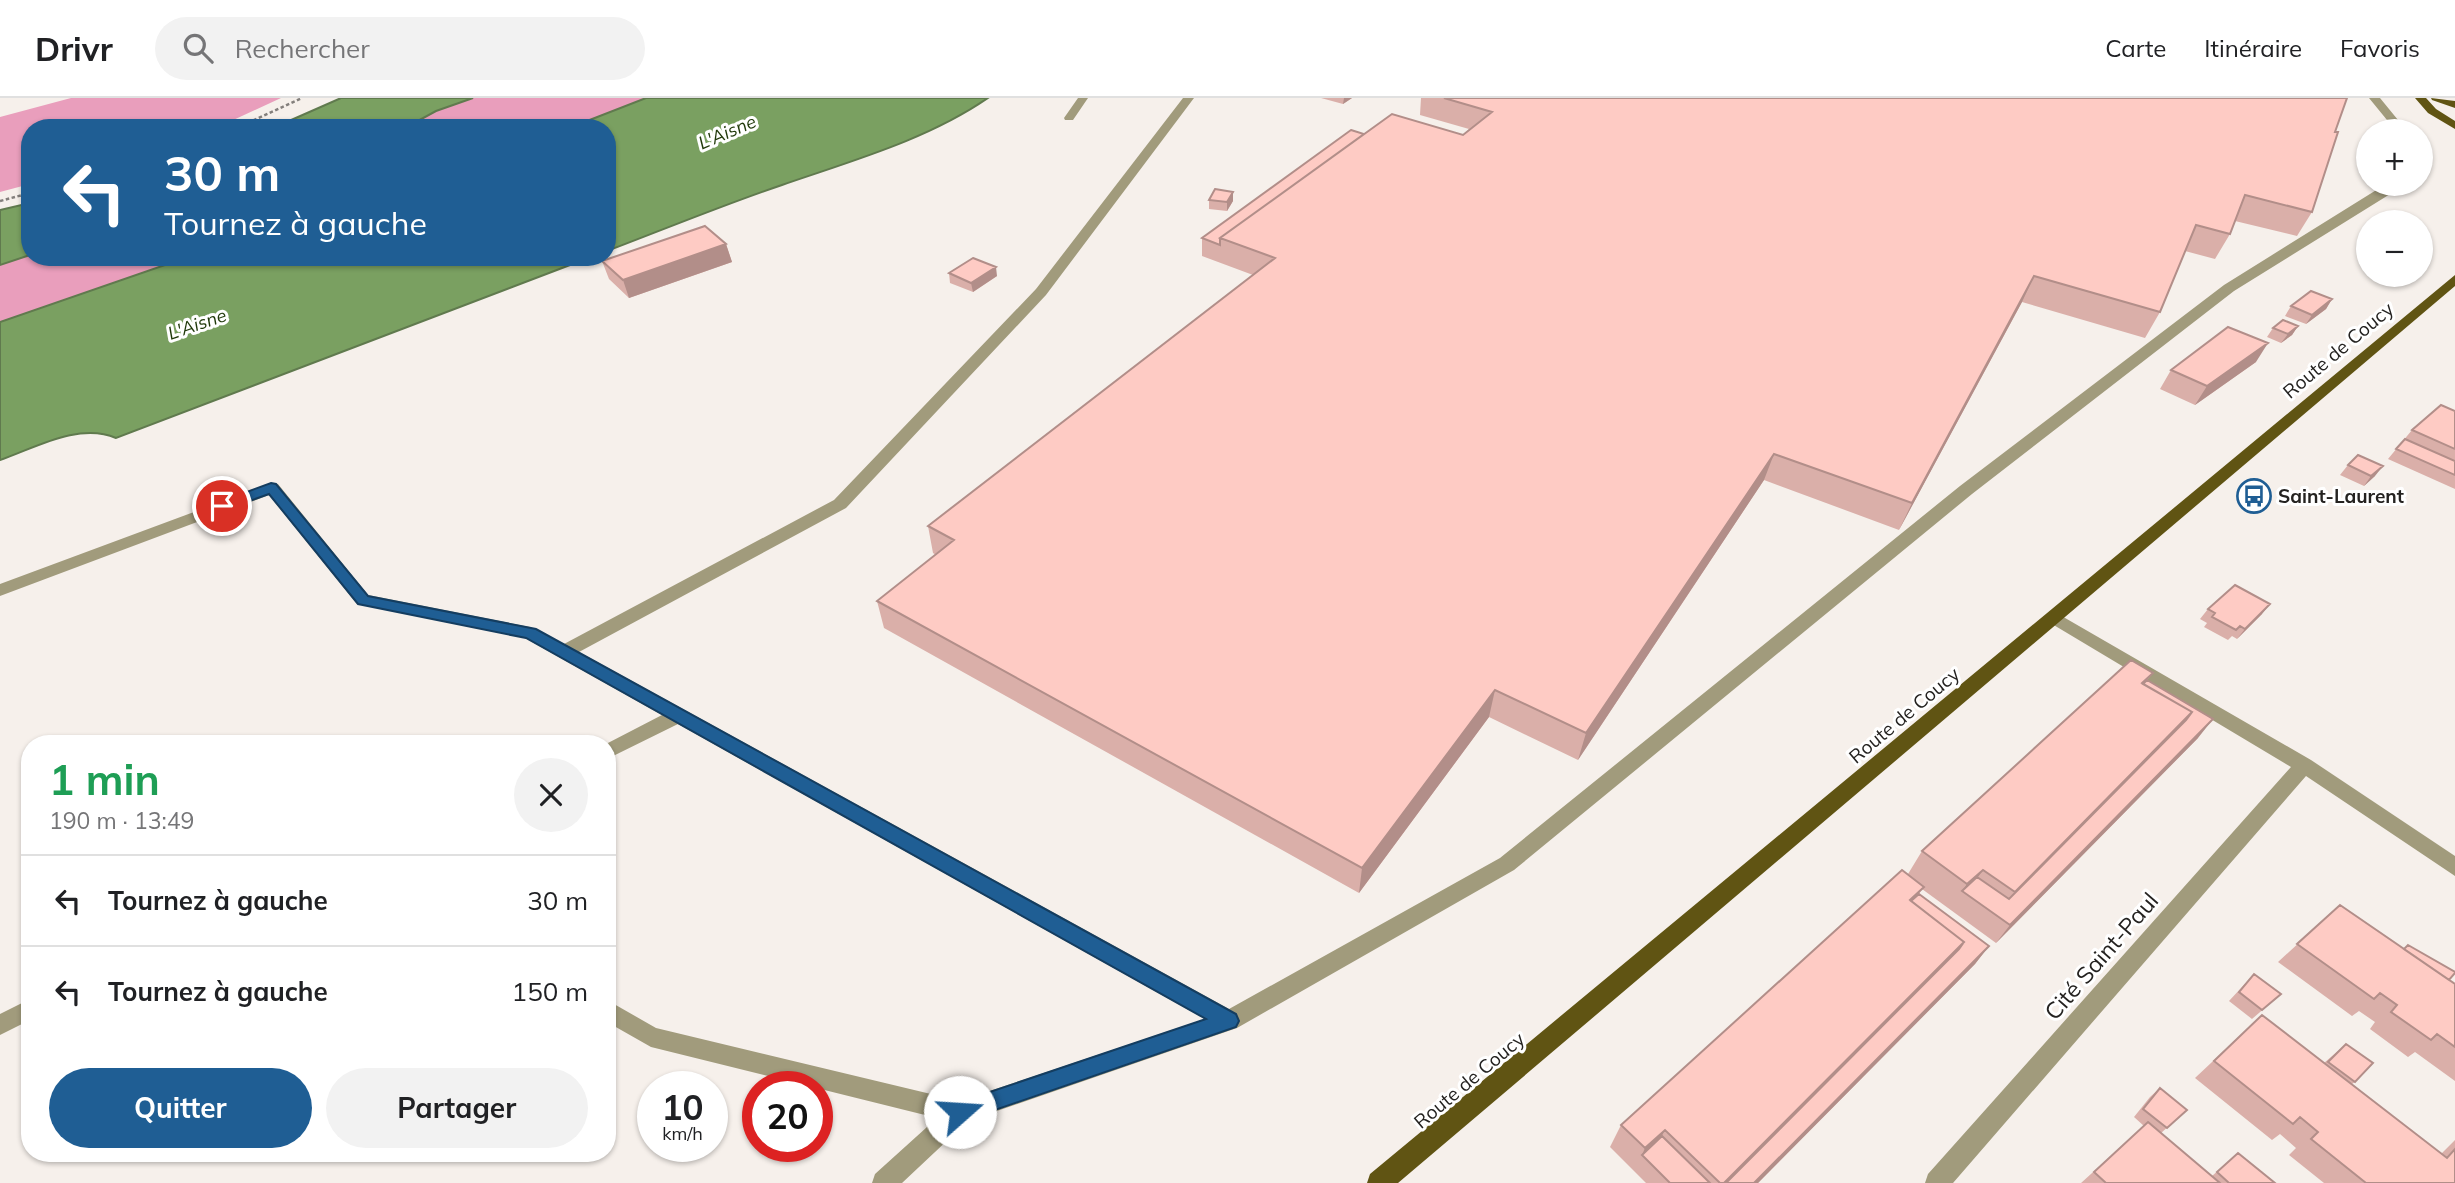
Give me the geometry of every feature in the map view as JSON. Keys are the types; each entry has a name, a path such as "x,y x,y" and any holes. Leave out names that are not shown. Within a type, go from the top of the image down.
{"main road":[{"path":"2420,98 2432,111 2455,126"},
{"path":"2436,98 2455,105"},
{"name":"Route de Coucy","path":"1379,1183 2455,279"}],"street":[{"path":"1069,118 1083,98"},
{"path":"564,652 840,505 1041,292 1189,98"},
{"path":"2374,98 2392,119"},
{"path":"884,1183 960,1112 1228,1021 1507,864 2021,448 2230,288 2377,196"},
{"path":"0,590 271,488 363,600 530,634 1228,1021"},
{"path":"2053,617 2304,765 2455,867"},
{"path":"616,747 678,716"},
{"name":"Cité Saint-Paul","path":"1937,1183 2304,765"},
{"path":"0,1025 21,1014"},
{"path":"616,1016 651,1037 960,1112"}],"path":[{"path":"256,119 302,98"},
{"path":"0,201 21,195"}],"shaded area":[{"path":"71,98 281,98 236,119 21,119 21,186 0,192 0,117"},
{"path":"473,98 646,98 592,119 421,119"},
{"path":"21,258 21,266 162,266 0,322 0,265"}],"water":[{"path":"341,98 473,98 421,119 293,119"},
{"name":"L'Aisne","path":"646,98 988,98 914,138 616,248 616,119 592,119"},
{"path":"21,205 21,258 0,265 0,210"},
{"name":"L'Aisne","path":"162,266 567,266 116,438 102,434 72,435 0,460 0,322"}],"building":[{"path":"1444,98 2347,98 2312,212 2245,195 2230,234 2196,225 2160,312 2034,276 1912,503 1774,454 1586,733 1495,690 1362,868 877,601 954,540 928,526 1275,258 1220,238 1392,114 1463,135 1492,112"},
{"path":"1351,130 1364,134 1220,238 1220,245 1202,238"},
{"path":"1215,189 1233,192 1227,202 1209,200"},
{"path":"705,226 726,244 623,280 608,266 616,266 616,256"},
{"path":"973,258 996,267 971,283 949,273"},
{"path":"2311,291 2332,299 2312,315 2291,306"},
{"path":"2283,320 2298,326 2288,334 2273,328"},
{"path":"2228,327 2268,343 2207,386 2171,370"},
{"path":"2441,405 2455,411 2455,449 2412,430"},
{"path":"2405,439 2455,461 2455,475 2396,449"},
{"path":"2358,455 2383,466 2371,476 2348,465"},
{"path":"2235,585 2270,604 2245,629 2240,626 2236,630 2212,617 2215,613 2208,609"},
{"path":"2131,660 2153,673 2142,683 2192,712 2015,892 1983,870 1967,884 1922,851"},
{"path":"2147,680 2213,719 2010,925 1962,891 1977,877 2009,899 2186,720 2192,712 2143,684"},
{"path":"1902,870 1924,887 1910,900 1964,942 1724,1183 1720,1183 1665,1130 1645,1148 1621,1125"},
{"path":"1919,894 1989,946 1754,1183 1726,1183 1964,942 1911,901"},
{"path":"2340,905 2455,984 2455,1047 2437,1034 2431,1040 2391,1012 2397,1005 2380,993 2374,999 2297,944"},
{"path":"2408,945 2455,973 2449,980 2404,949"},
{"path":"2254,974 2281,994 2262,1010 2239,992"},
{"path":"2262,1015 2447,1158 2455,1149 2455,1183 2366,1183 2311,1139 2318,1132 2300,1117 2293,1124 2214,1061"},
{"path":"2346,1044 2373,1063 2355,1082 2328,1062"},
{"path":"2160,1088 2187,1110 2167,1128 2143,1109"},
{"path":"2148,1122 2220,1183 2106,1183 2094,1172"},
{"path":"1662,1136 1710,1183 1670,1183 1642,1155"},
{"path":"2238,1153 2275,1183 2229,1183 2217,1172"}],"place":[{"name":"Saint-Laurent","path":"2254,496"}],"route":[{"path":"222,506 271,488 363,600 530,634 1228,1021 960,1112"}]}
